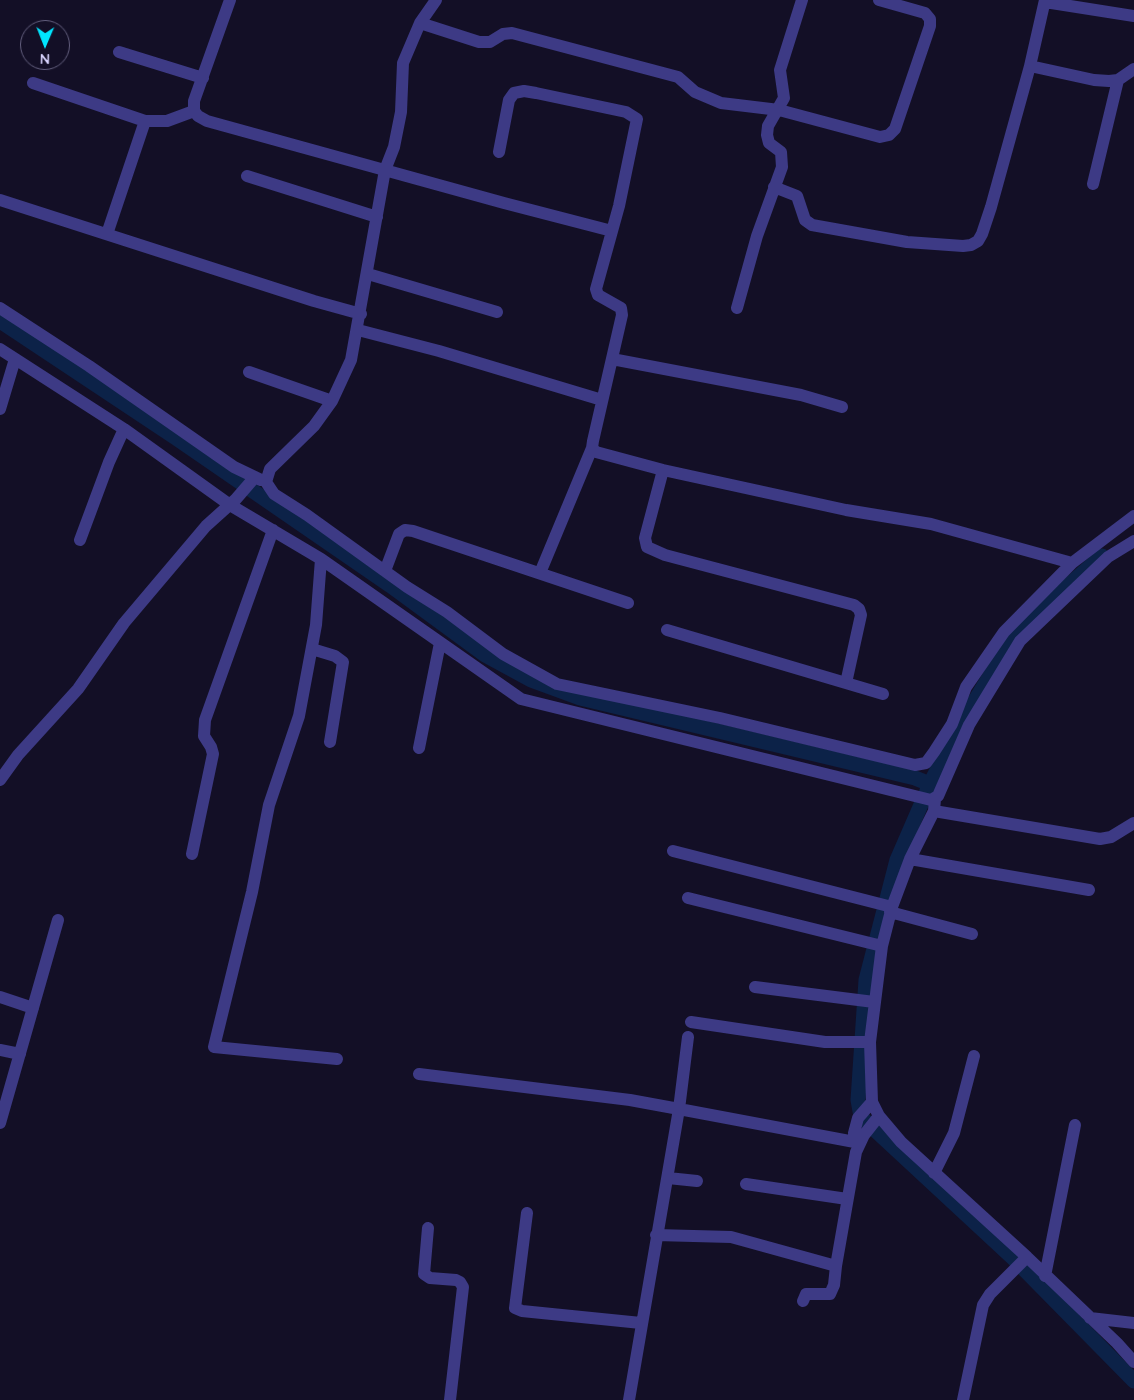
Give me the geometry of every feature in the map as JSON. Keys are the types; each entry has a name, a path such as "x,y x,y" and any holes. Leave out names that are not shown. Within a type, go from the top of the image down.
{"street":[{"path":"194,111 194,101 230,0"},
{"path":"0,780 18,754 78,689 124,622 206,526 270,469 314,426 332,401 351,360 358,330 385,170 394,147 401,112 403,64 420,23 436,0"},
{"path":"737,308 756,236 783,158 781,152 769,143 767,134 768,126 779,110 784,98 780,70 802,0"},
{"path":"420,23 479,42 490,42 503,34 512,34 678,77 695,92 721,102 779,110 880,137 889,134 895,129 927,37 930,19 925,13 878,0"},
{"path":"774,187 797,196 805,220 812,225 892,240 971,245 982,234 992,207 1030,66 1045,1 1134,16"},
{"path":"119,52 203,78"},
{"path":"1030,66 1094,80 1118,80 1134,69"},
{"path":"1092,184 1118,80"},
{"path":"33,83 145,121 167,121 194,111"},
{"path":"499,152 510,100 514,93 524,91 536,93 633,115 637,119 612,230 596,289 598,295 621,308 620,325 592,448 540,573"},
{"path":"194,111 207,121 504,203 612,230"},
{"path":"107,234 145,121"},
{"path":"247,176 377,218"},
{"path":"0,200 314,301 361,314"},
{"path":"368,274 498,312"},
{"path":"0,308 89,366 234,467 307,515 503,654 557,684 720,718 915,765 926,763 934,752 952,724 966,687 992,646 1072,563 1134,516"},
{"path":"358,330 439,350 602,400"},
{"path":"0,349 124,429 273,530 321,559 520,699 917,796 933,803 1100,839 1111,837 1134,823"},
{"path":"0,409 15,359"},
{"path":"612,359 801,395 842,408"},
{"path":"249,372 332,401"},
{"path":"80,540 109,462 124,429"},
{"path":"592,448 603,455 663,470 846,510 931,524 1072,563"},
{"path":"663,470 645,538 647,547 665,555 854,605 859,609 861,615 846,683"},
{"path":"192,854 213,754 212,747 204,736 205,720 273,530"},
{"path":"385,571 399,534 405,530 413,531 628,603"},
{"path":"1134,541 1108,557 1020,641 969,725 887,907 876,944 872,1001 863,1042 872,1102 877,1118 934,1172 1021,1263 1045,1276 1134,1362"},
{"path":"321,559 316,624 299,716 270,805 252,892 214,1046 337,1059"},
{"path":"667,630 883,694"},
{"path":"419,748 440,643"},
{"path":"312,649 336,656 343,662 330,742"},
{"path":"673,851 887,907 972,934"},
{"path":"910,859 1089,890"},
{"path":"688,898 876,944"},
{"path":"0,1123 58,920"},
{"path":"755,987 872,1001"},
{"path":"0,997 33,1008"},
{"path":"690,1022 825,1042 863,1042"},
{"path":"629,1400 656,1235 668,1178 688,1038"},
{"path":"0,1050 20,1054"},
{"path":"934,1172 954,1133 974,1056"},
{"path":"419,1074 630,1100 862,1139"},
{"path":"862,1139 854,1133 858,1118 872,1102"},
{"path":"803,1301 806,1294 830,1294 834,1285 847,1199 862,1139 877,1118"},
{"path":"1045,1276 1075,1125"},
{"path":"668,1178 697,1181"},
{"path":"746,1184 847,1199"},
{"path":"527,1213 515,1308 522,1311 642,1323"},
{"path":"428,1228 424,1274 430,1278 456,1280 463,1287 450,1400"},
{"path":"656,1235 731,1236 836,1266"},
{"path":"963,1400 983,1305 990,1294 1021,1263"},
{"path":"1090,1318 1134,1323"}],"waterway":[{"path":"0,321 176,438 391,586 485,655 531,680 580,698 915,778 930,784"},
{"path":"1102,556 1030,619 1012,639 956,732 930,784 897,860 866,980 858,1100 861,1117 1013,1258 1134,1381"}]}
